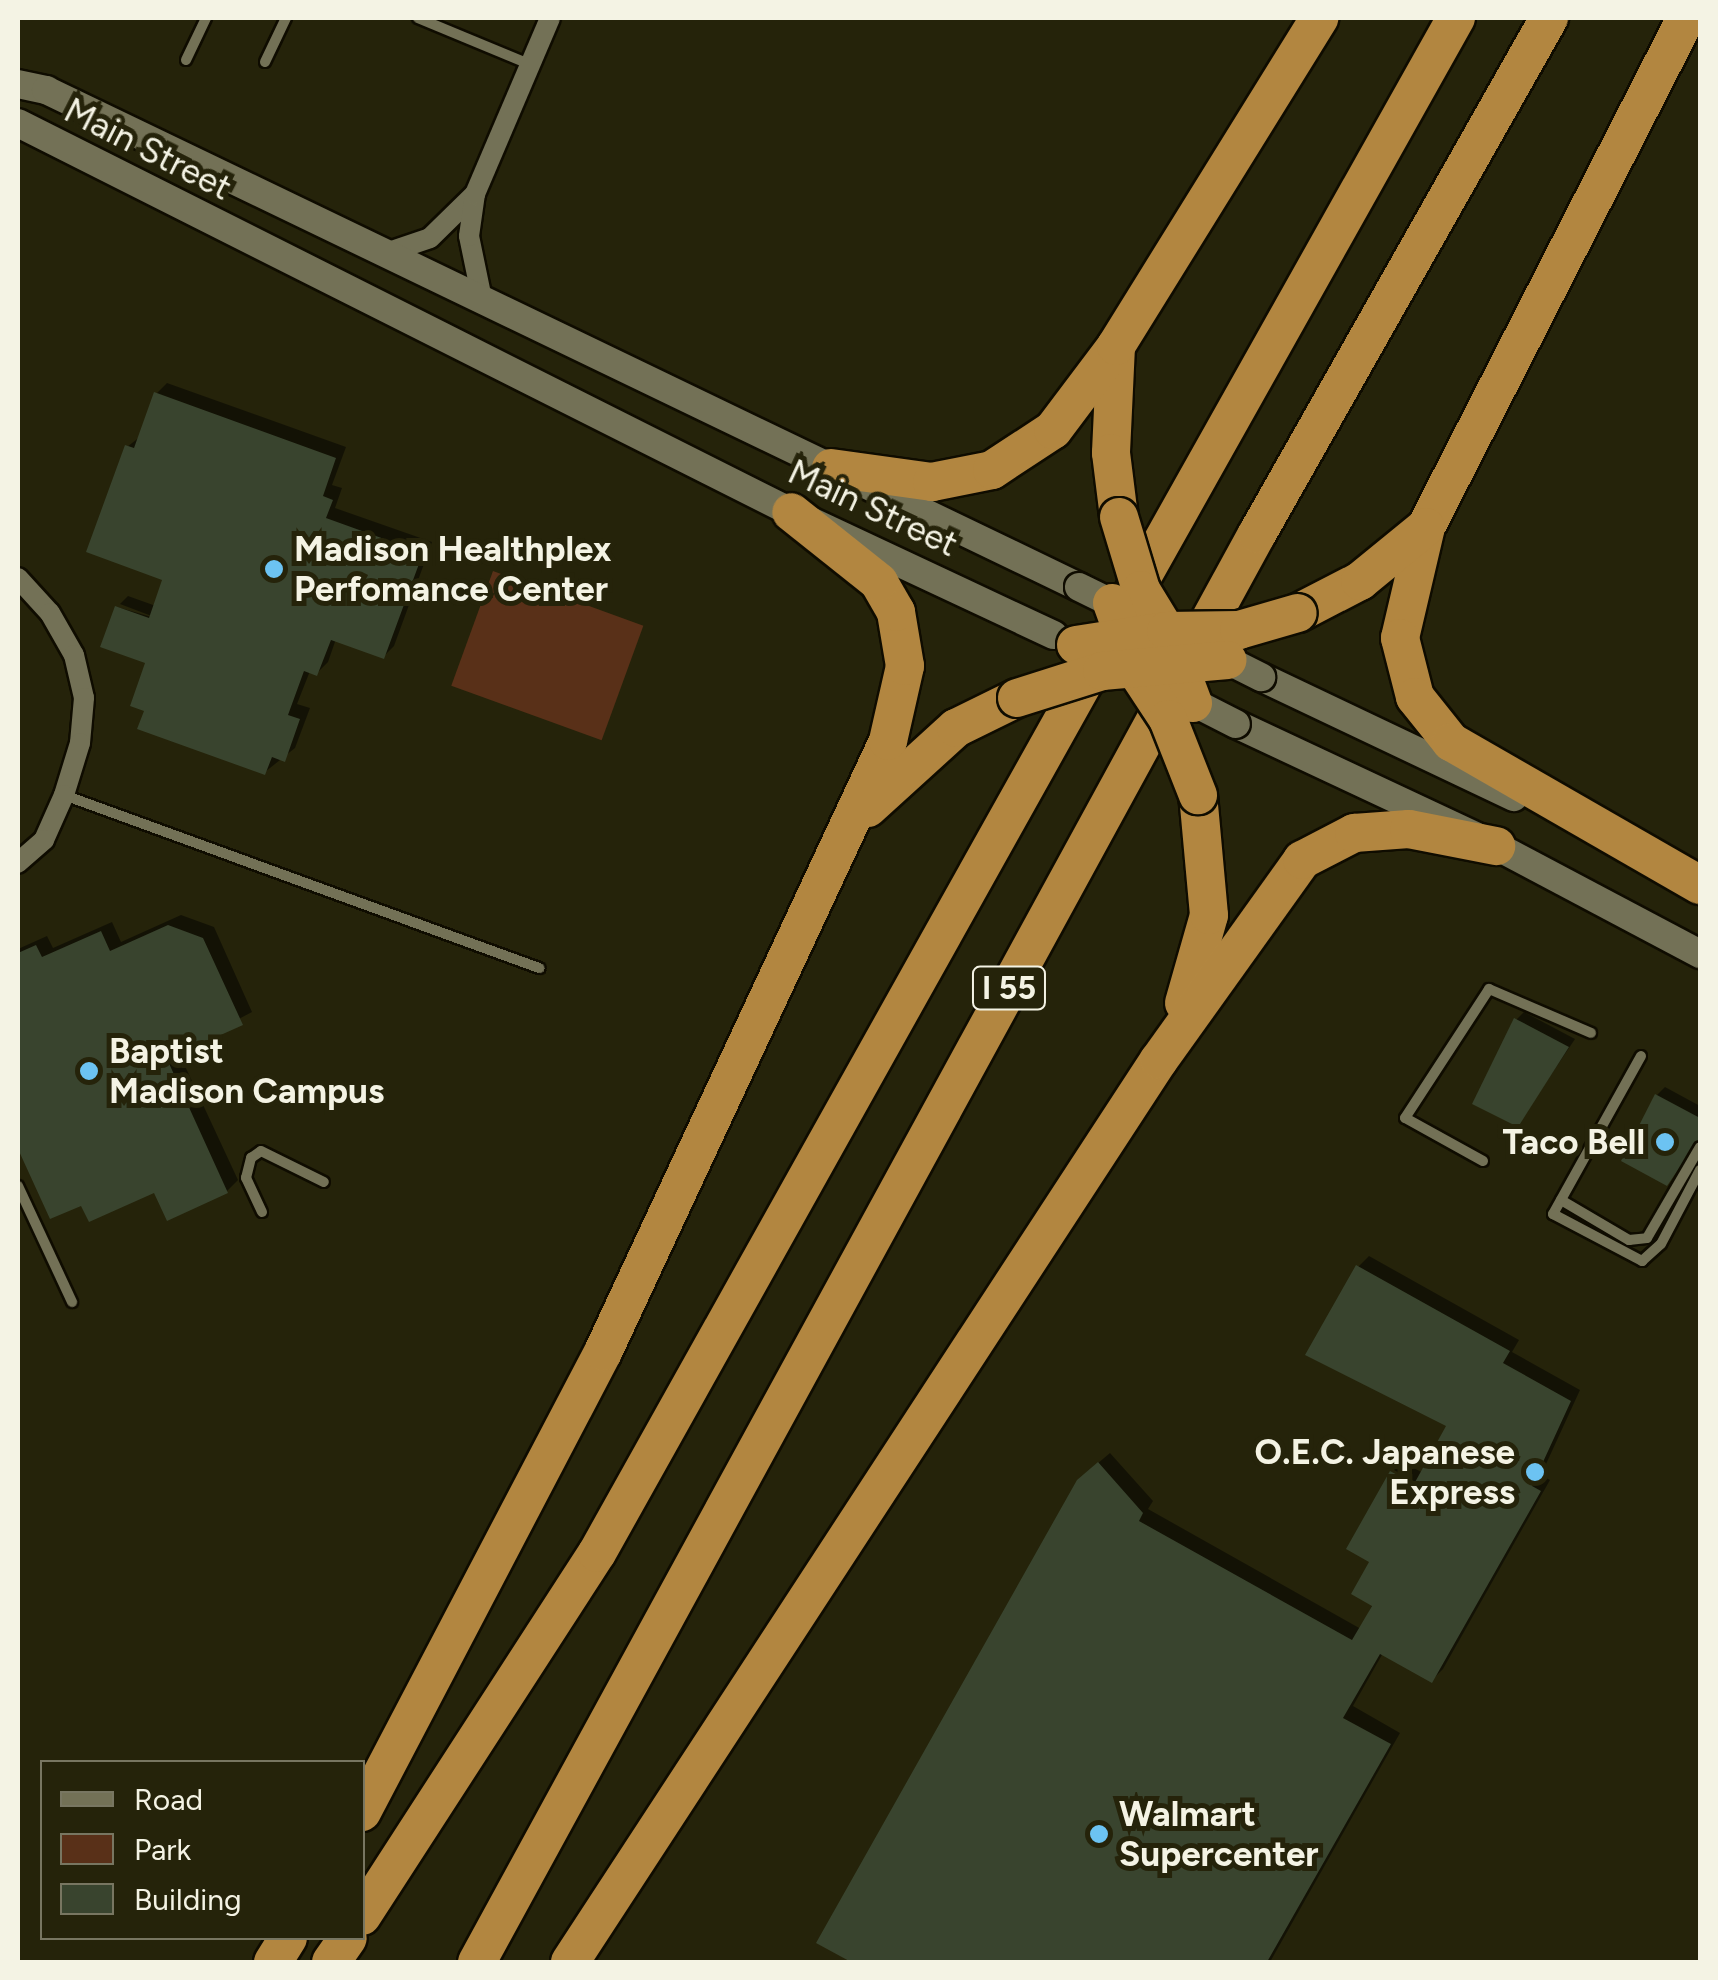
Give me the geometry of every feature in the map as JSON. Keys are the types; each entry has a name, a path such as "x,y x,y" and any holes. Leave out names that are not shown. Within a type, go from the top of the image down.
{"highway":[{"path":"831,468 932,482 992,470 1053,430 1116,346 1320,18"},
{"name":"I 55","path":"365,1911 597,1553 1456,18"},
{"name":"I 55","path":"477,1962 1257,534 1549,18"},
{"path":"1686,18 1426,527 1400,638 1415,698 1451,742 1700,885"},
{"path":"1116,346 1111,453 1119,517 1140,590 1171,647 1193,703"},
{"path":"365,1806 603,1352 888,741 906,666 896,612 879,582 791,512"},
{"path":"841,840 888,785 956,728 1016,698 1132,656 1298,613 1360,581 1426,527"},
{"path":"1096,595 1168,719 1198,795 1210,915 1197,973 1159,1060"},
{"path":"1065,640 1132,656"},
{"path":"1171,647 1228,660"},
{"path":"570,1962 1159,1060 1302,860 1354,833 1409,829 1496,846"},
{"path":"273,1962 287,1940"},
{"path":"330,1962 346,1940"}],"main road":[{"name":"Main Street","path":"18,84 46,90 1096,595 1171,647"},
{"name":"Main Street","path":"18,123 791,512 1065,640"},
{"path":"1132,656 1193,703 1496,846 1700,954"},
{"path":"1228,660 1700,885"}],"street":[{"path":"482,299 469,236 474,194 550,18"},
{"path":"386,253 430,238 474,194"},
{"path":"18,578 50,614 74,655 81,684 80,744 64,795 44,840 18,863"}],"lane":[{"path":"186,60 206,18"},
{"path":"266,62 286,18"},
{"path":"418,18 530,65"},
{"path":"64,795 538,968"},
{"path":"1483,1161 1405,1118 1489,989 1590,1033"},
{"path":"1641,1056 1554,1214 1642,1261 1661,1244 1700,1170"},
{"path":"1561,1200 1629,1240 1647,1238 1700,1146"},
{"path":"262,1212 246,1178 251,1158 261,1152 324,1182"},
{"path":"18,1186 72,1302"}],"green space":[{"path":"493,571 643,626 602,740 451,686"}],"building":[{"name":"Madison Healthplex Perfomance Center","path":"154,392 336,458 323,496 333,500 326,518 423,553 384,659 331,640 317,676 304,671 288,715 300,719 285,762 272,757 265,775 137,729 144,711 130,706 145,663 100,647 115,606 149,618 162,580 86,552 125,445 134,448"},
{"name":"Baptist Madison Campus","path":"168,925 203,938 243,1025 167,1059 228,1193 167,1221 154,1193 89,1222 81,1206 50,1219 18,1149 18,953 36,945 42,957 101,931 110,951"},
{"path":"1514,1018 1569,1047 1518,1127 1472,1104"},
{"name":"Taco Bell","path":"1655,1094 1700,1118 1700,1138 1667,1186 1621,1161"},
{"path":"1356,1265 1510,1351 1503,1363 1571,1401 1532,1486 1541,1491 1432,1683 1380,1654 1343,1718 1391,1744 1267,1962 851,1962 816,1943 1077,1480 1098,1462 1143,1513 1139,1521 1352,1640 1372,1606 1351,1594 1369,1562 1346,1549 1390,1471 1414,1484 1446,1426 1305,1355"}],"place":[{"name":"Madison Healthplex Perfomance Center","path":"274,569"},
{"name":"Baptist Madison Campus","path":"89,1071"},
{"name":"Taco Bell","path":"1665,1142"},
{"name":"O.E.C. Japanese Express","path":"1535,1472"},
{"name":"Walmart Supercenter","path":"1099,1834"}]}
